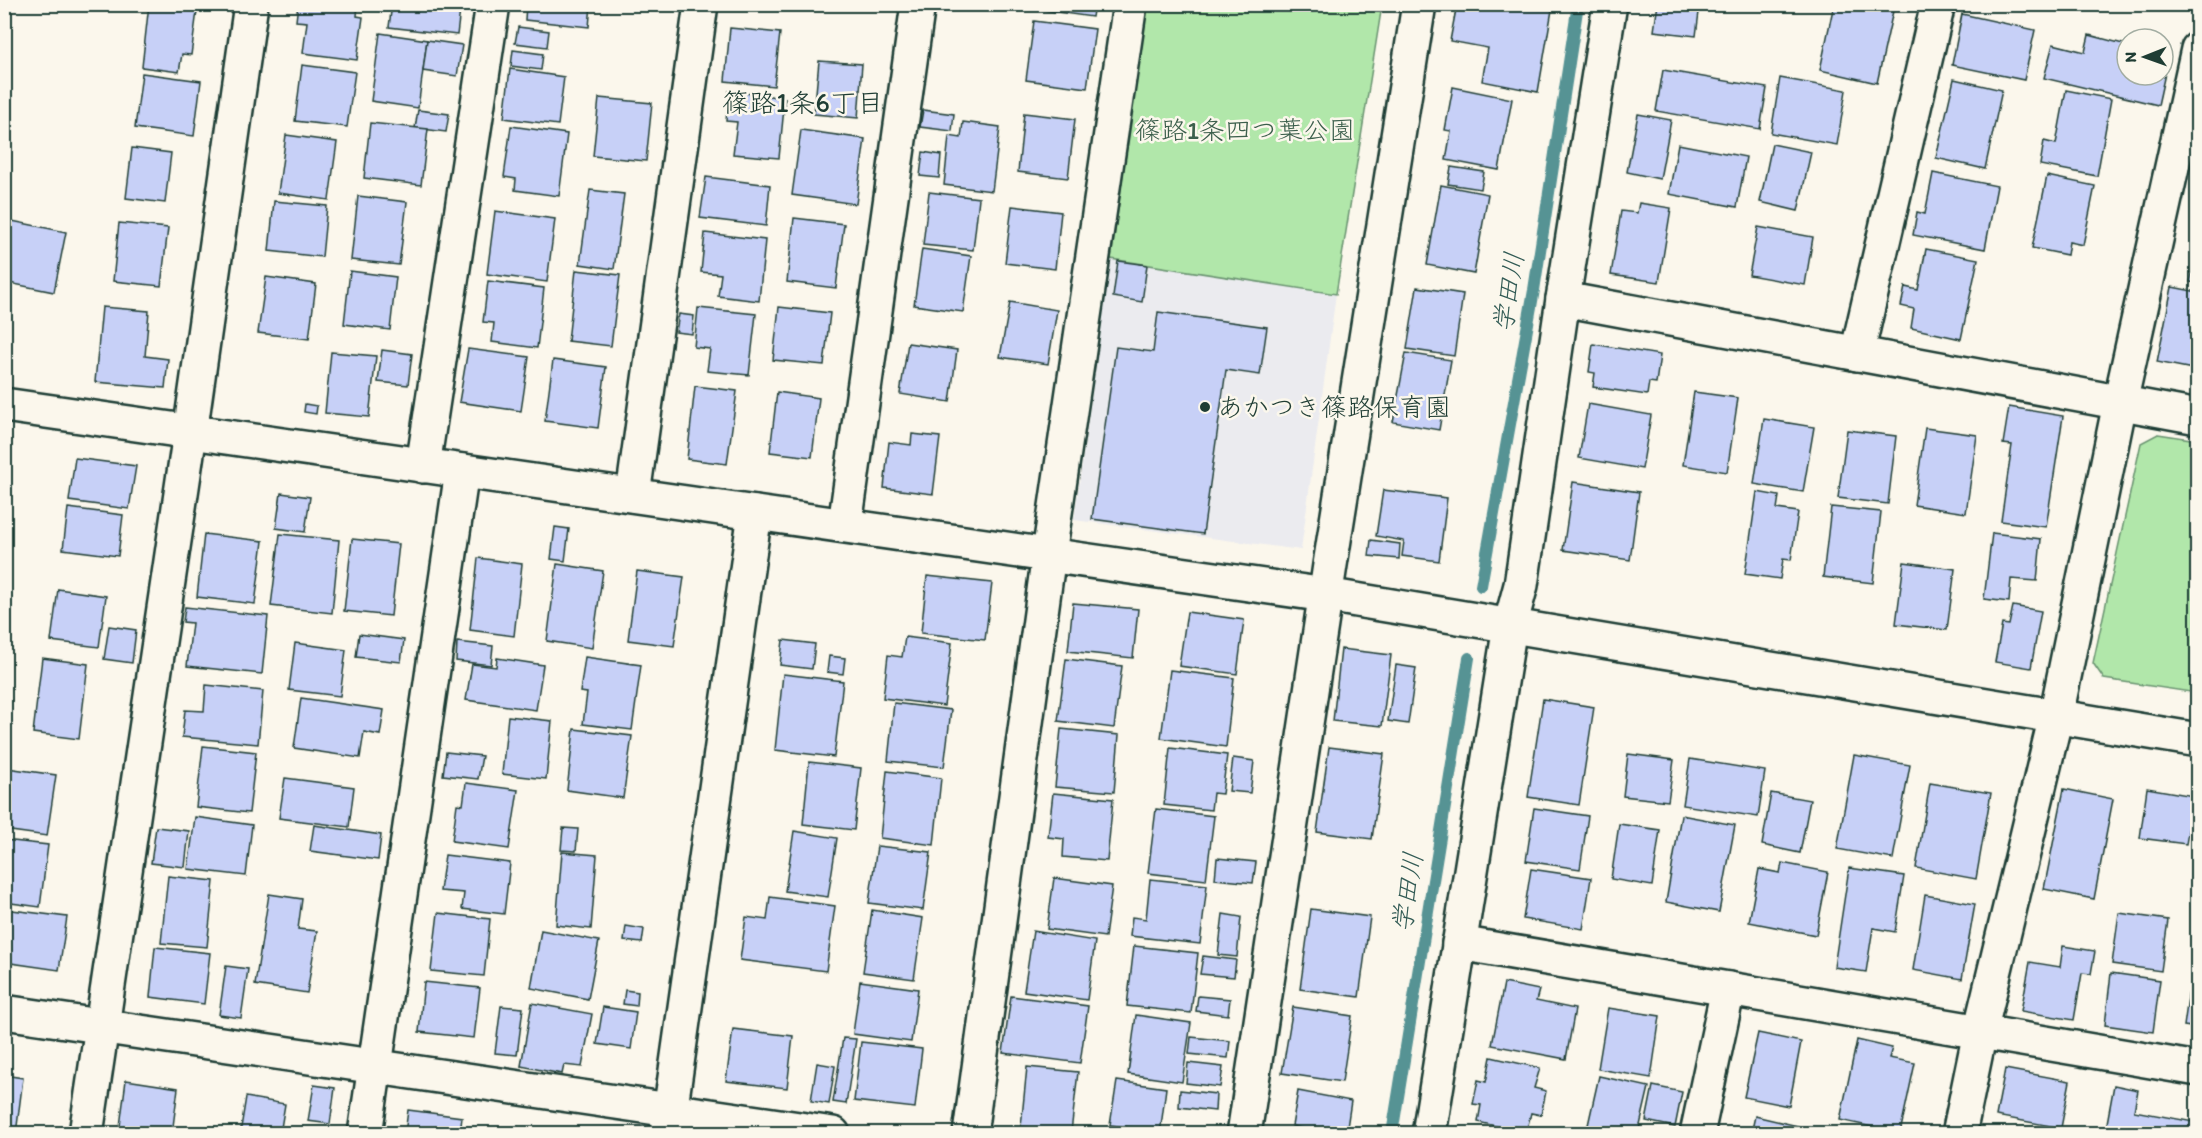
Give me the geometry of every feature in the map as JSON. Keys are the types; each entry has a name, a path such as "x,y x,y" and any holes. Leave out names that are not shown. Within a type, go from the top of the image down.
{"street":[{"path":"86,1134 251,4"},
{"path":"423,465 493,4"},
{"path":"633,495 701,4"},
{"path":"845,525 918,4"},
{"path":"970,1134 1049,554 1130,4"},
{"path":"1244,1134 1419,4"},
{"path":"1429,1134 1510,626 1521,585 1610,4"},
{"path":"1857,354 1938,4"},
{"path":"1959,1134 1980,1032 2056,716 2120,404 2198,49"},
{"path":"1563,299 2198,417"},
{"path":"4,405 1326,595 2198,740"},
{"path":"364,1134 462,471"},
{"path":"669,1121 755,513"},
{"path":"1459,943 2198,1069"},
{"path":"1697,1134 1728,989"},
{"path":"4,1012 374,1066 669,1121 833,1134"}],"shaded area":[{"name":"あかつき篠路保育園","path":"1111,259 1336,294 1301,550 1074,520"}],"green space":[{"name":"篠路1条四つ葉公園","path":"1147,5 1382,5 1336,294 1111,259"},
{"path":"2158,434 2197,440 2197,693 2104,679 2093,663 2141,443"}],"building":[{"path":"149,4 198,4 191,55 182,54 179,72 142,67"},
{"path":"298,4 358,4 357,16 363,17 357,60 303,53 307,22 296,21"},
{"path":"392,4 436,4 436,7 460,10 457,35 389,27"},
{"path":"526,4 591,4 589,27 525,20"},
{"path":"1036,4 1094,4 1092,17 1036,9"},
{"path":"1457,4 1553,4 1538,92 1482,81 1488,48 1450,41"},
{"path":"1658,4 1700,4 1696,36 1654,31"},
{"path":"1834,4 1864,4 1893,11 1877,83 1820,70"},
{"path":"1962,14 2035,30 2024,80 1952,65"},
{"path":"1034,21 1095,29 1087,88 1026,80"},
{"path":"518,27 549,31 547,47 515,43"},
{"path":"730,28 780,33 774,86 725,81"},
{"path":"380,33 427,40 418,108 371,101"},
{"path":"2089,35 2115,42 2115,87 2162,87 2158,105 2044,78 2053,44 2085,52"},
{"path":"427,40 462,45 457,76 423,71"},
{"path":"513,50 543,54 541,70 511,66"},
{"path":"819,61 862,64 858,118 814,114"},
{"path":"302,65 355,72 347,127 295,121"},
{"path":"510,69 564,77 558,125 504,118"},
{"path":"1663,70 1767,88 1760,129 1656,111"},
{"path":"142,73 201,81 194,136 135,128"},
{"path":"1780,78 1846,90 1837,145 1771,133"},
{"path":"1954,79 2002,90 1985,169 1936,158"},
{"path":"1453,87 1512,99 1499,170 1446,160 1451,131 1445,130"},
{"path":"2066,90 2111,99 2097,176 2040,165 2044,141 2056,144"},
{"path":"729,91 785,98 779,158 733,154 737,122 726,121"},
{"path":"599,98 652,103 646,161 593,156"},
{"path":"418,110 449,114 446,132 415,128"},
{"path":"923,110 954,114 952,131 920,127"},
{"path":"1024,113 1075,119 1068,178 1018,172"},
{"path":"1638,114 1671,120 1660,179 1627,172"},
{"path":"963,122 1000,127 992,191 944,185 949,136 961,138"},
{"path":"370,123 428,129 421,185 364,178"},
{"path":"511,126 567,134 559,196 515,190 516,179 504,177"},
{"path":"801,130 865,139 856,204 792,195"},
{"path":"286,135 337,142 329,200 278,193"},
{"path":"1678,144 1746,157 1737,207 1669,194"},
{"path":"1772,144 1811,152 1798,211 1760,202"},
{"path":"132,148 171,153 165,203 126,198"},
{"path":"923,152 941,155 939,178 920,176"},
{"path":"1451,167 1484,172 1481,189 1448,184"},
{"path":"1933,173 1997,186 1985,249 1913,235 1917,212 1925,214"},
{"path":"2047,176 2095,186 2083,245 2069,242 2067,255 2032,248"},
{"path":"706,177 770,185 766,226 700,218"},
{"path":"1441,185 1488,194 1474,274 1427,265"},
{"path":"590,190 624,194 614,269 580,264"},
{"path":"929,192 979,198 973,250 923,245"},
{"path":"358,196 407,202 399,265 351,260"},
{"path":"274,201 327,206 322,257 269,251"},
{"path":"1639,203 1671,208 1659,282 1611,275 1621,211 1637,213"},
{"path":"1012,206 1061,212 1055,269 1005,263"},
{"path":"495,211 555,219 547,282 487,274"},
{"path":"794,218 844,224 836,288 787,282"},
{"path":"12,221 66,232 54,292 4,282 4,261"},
{"path":"119,223 168,228 161,286 113,281"},
{"path":"1758,227 1813,237 1805,285 1749,275"},
{"path":"705,233 765,240 759,301 718,296 721,274 701,272"},
{"path":"2198,245 2198,283 2190,282"},
{"path":"922,249 971,256 963,312 914,305"},
{"path":"1926,249 1978,259 1961,339 1911,328 1914,309 1901,306 1905,287 1918,290"},
{"path":"1118,261 1147,265 1142,302 1113,297"},
{"path":"576,270 620,275 611,346 568,341"},
{"path":"350,271 396,277 390,330 344,324"},
{"path":"266,277 316,284 309,339 258,333"},
{"path":"488,281 544,288 537,348 492,342 494,323 483,322"},
{"path":"1417,287 1463,294 1454,356 1407,349"},
{"path":"2172,287 2198,292 2198,370 2157,362"},
{"path":"1010,302 1057,310 1048,364 1000,357"},
{"path":"102,307 149,311 145,356 168,359 165,388 95,382"},
{"path":"779,307 830,313 824,365 773,360"},
{"path":"698,308 756,314 749,375 707,371 710,349 694,347"},
{"path":"1158,312 1267,327 1260,375 1226,370 1203,534 1092,519 1116,347 1153,352"},
{"path":"679,314 694,316 692,334 676,332"},
{"path":"908,343 957,350 950,402 900,394"},
{"path":"1593,344 1660,355 1656,383 1649,382 1647,395 1593,387 1595,373 1589,372"},
{"path":"468,349 529,357 521,411 459,402"},
{"path":"382,350 412,354 408,385 378,382"},
{"path":"331,352 376,356 369,417 325,413"},
{"path":"1406,353 1451,360 1439,430 1393,422"},
{"path":"553,360 606,367 598,428 545,421"},
{"path":"695,386 737,391 727,464 687,459"},
{"path":"777,392 819,398 812,457 770,452"},
{"path":"1694,392 1738,398 1727,472 1683,465"},
{"path":"305,404 317,406 316,414 304,412"},
{"path":"1588,404 1651,415 1642,469 1579,458"},
{"path":"2009,407 2063,416 2046,527 2001,521 2012,445 2003,444"},
{"path":"1764,419 1814,427 1803,492 1754,484"},
{"path":"1925,428 1977,435 1966,513 1914,505"},
{"path":"1847,430 1896,436 1888,504 1838,498"},
{"path":"912,434 940,437 933,494 884,488 889,442 911,445"},
{"path":"75,458 136,466 129,509 69,501"},
{"path":"1573,482 1639,492 1630,560 1563,550"},
{"path":"1383,490 1447,498 1439,561 1402,556 1404,541 1376,536"},
{"path":"1757,492 1779,496 1777,509 1798,512 1791,560 1783,559 1780,579 1745,574"},
{"path":"281,493 310,497 305,532 276,528"},
{"path":"1831,507 1881,512 1873,583 1823,577"},
{"path":"68,508 123,515 118,556 63,549"},
{"path":"555,527 569,529 565,561 551,559"},
{"path":"1992,533 2041,539 2037,581 2011,579 2009,602 1984,599"},
{"path":"204,534 263,541 255,604 197,597"},
{"path":"280,534 339,540 332,613 271,606"},
{"path":"352,539 399,544 391,616 344,611"},
{"path":"1371,540 1400,544 1399,559 1369,556"},
{"path":"478,558 522,564 514,636 470,630"},
{"path":"1904,562 1955,569 1947,630 1896,624"},
{"path":"557,564 603,571 592,648 547,641"},
{"path":"637,571 684,577 674,646 628,640"},
{"path":"927,576 992,583 985,640 921,633"},
{"path":"58,589 106,596 99,647 51,641"},
{"path":"1073,603 1138,609 1133,658 1068,651"},
{"path":"2013,606 2041,611 2031,668 1995,662 2002,624 2009,625"},
{"path":"185,607 268,616 262,674 187,666 192,623 183,622"},
{"path":"1187,612 1244,620 1237,674 1179,666"},
{"path":"109,626 136,630 132,663 104,659"},
{"path":"359,634 404,640 401,662 356,657"},
{"path":"905,637 952,643 944,706 883,698 888,655 902,657"},
{"path":"783,640 815,644 812,669 780,665"},
{"path":"457,642 493,646 491,665 456,661"},
{"path":"295,643 346,650 340,696 289,690"},
{"path":"1341,649 1391,655 1382,726 1333,721"},
{"path":"829,656 845,658 843,674 827,672"},
{"path":"585,657 641,665 632,730 583,724 587,693 580,692"},
{"path":"42,658 88,664 79,739 33,733"},
{"path":"497,658 543,665 536,710 466,700 472,664 496,667"},
{"path":"1066,659 1122,666 1114,728 1058,721"},
{"path":"1396,665 1416,668 1408,724 1388,721"},
{"path":"1170,670 1234,678 1226,747 1161,738"},
{"path":"783,674 843,681 834,757 775,750"},
{"path":"206,685 263,691 258,744 182,737 185,710 204,711"},
{"path":"301,698 384,710 380,735 364,732 360,758 294,748"},
{"path":"1543,699 1594,707 1579,805 1528,797"},
{"path":"894,703 951,710 944,767 888,761"},
{"path":"508,716 552,721 546,779 502,774"},
{"path":"574,729 632,736 623,798 567,790"},
{"path":"1061,729 1119,735 1114,792 1055,787"},
{"path":"203,746 256,752 249,813 196,807"},
{"path":"1329,747 1384,754 1372,839 1317,832"},
{"path":"1170,748 1227,755 1222,794 1213,793 1211,810 1164,805"},
{"path":"446,752 482,756 478,779 443,775"},
{"path":"1628,754 1674,760 1668,801 1623,796"},
{"path":"1854,755 1910,765 1893,859 1837,849"},
{"path":"1233,758 1254,761 1250,793 1229,791"},
{"path":"1690,759 1765,771 1758,817 1683,805"},
{"path":"809,762 861,768 854,830 803,824"},
{"path":"7,768 56,775 47,836 4,830 4,786"},
{"path":"887,771 941,778 934,845 880,838"},
{"path":"285,778 354,787 349,827 279,818"},
{"path":"466,783 518,790 509,849 452,841 457,804 463,805"},
{"path":"1930,783 1991,793 1976,879 1916,868"},
{"path":"2147,788 2194,796 2186,844 2140,838"},
{"path":"2064,789 2113,799 2094,899 2044,889"},
{"path":"1053,793 1113,799 1107,861 1063,857 1064,839 1048,837"},
{"path":"1771,793 1810,800 1800,853 1762,845"},
{"path":"1534,808 1588,816 1580,869 1526,861"},
{"path":"1156,809 1214,816 1206,880 1148,873"},
{"path":"1681,815 1735,825 1719,912 1666,902"},
{"path":"195,817 252,825 246,876 188,869"},
{"path":"1619,824 1660,830 1652,886 1611,879"},
{"path":"314,825 381,835 378,860 310,851"},
{"path":"156,827 189,831 185,867 151,863"},
{"path":"563,828 578,829 576,851 561,850"},
{"path":"794,831 837,838 828,897 785,891"},
{"path":"4,840 48,845 40,907 4,902"},
{"path":"877,846 931,852 923,910 869,903"},
{"path":"562,852 597,855 591,929 556,925"},
{"path":"445,855 510,863 504,914 462,909 464,893 440,891"},
{"path":"1217,858 1256,862 1253,883 1215,879"},
{"path":"1782,863 1828,872 1816,935 1749,922 1759,869 1780,873"},
{"path":"1849,868 1904,876 1895,932 1873,928 1866,972 1834,967"},
{"path":"1531,869 1591,878 1583,929 1523,919"},
{"path":"168,876 214,881 207,947 161,943"},
{"path":"1054,878 1112,886 1105,937 1047,929"},
{"path":"1150,879 1207,885 1200,944 1130,936 1132,917 1146,919"},
{"path":"269,894 302,899 298,929 317,931 307,993 255,985"},
{"path":"1925,895 1975,904 1962,979 1913,970"},
{"path":"770,897 835,906 826,971 740,960 746,917 767,920"},
{"path":"4,909 67,917 59,970 4,962"},
{"path":"1311,909 1370,917 1359,997 1300,989"},
{"path":"872,910 923,918 914,979 863,972"},
{"path":"438,913 490,919 484,976 431,971"},
{"path":"2119,913 2168,920 2161,971 2112,964"},
{"path":"1223,914 1241,917 1237,957 1218,955"},
{"path":"626,926 644,929 642,943 624,941"},
{"path":"541,930 599,941 588,999 531,988"},
{"path":"1033,931 1095,941 1087,1000 1024,991"},
{"path":"1134,946 1198,953 1191,1013 1127,1006"},
{"path":"2063,946 2095,951 2091,974 2082,973 2074,1020 2021,1011 2030,962 2060,967"},
{"path":"155,947 210,953 204,1004 150,997"},
{"path":"1203,956 1236,960 1234,977 1200,974"},
{"path":"2193,962 2198,962 2198,1028 2184,1026"},
{"path":"226,966 248,969 241,1018 219,1015"},
{"path":"2111,973 2160,980 2153,1032 2105,1025"},
{"path":"860,981 918,989 911,1042 853,1034"},
{"path":"424,982 480,988 474,1038 419,1032"},
{"path":"1504,983 1539,990 1536,1001 1575,1009 1566,1059 1492,1045"},
{"path":"625,990 638,992 637,1006 623,1004"},
{"path":"1011,996 1088,1006 1080,1063 1003,1053"},
{"path":"1198,996 1230,999 1228,1015 1196,1011"},
{"path":"532,1003 592,1014 582,1067 564,1065 562,1074 521,1066"},
{"path":"501,1006 523,1008 517,1055 495,1053"},
{"path":"603,1007 636,1012 631,1049 597,1044"},
{"path":"1293,1007 1352,1016 1342,1082 1282,1073"},
{"path":"1608,1008 1660,1016 1651,1078 1598,1069"},
{"path":"1136,1015 1191,1023 1182,1082 1128,1074"},
{"path":"733,1029 793,1036 787,1088 726,1081"},
{"path":"1758,1033 1801,1042 1789,1106 1744,1097"},
{"path":"1191,1037 1230,1041 1228,1058 1189,1054"},
{"path":"843,1038 856,1039 846,1104 833,1102"},
{"path":"1857,1040 1892,1048 1889,1058 1915,1063 1900,1133 1840,1120"},
{"path":"861,1042 922,1049 915,1108 854,1101"},
{"path":"1491,1057 1540,1068 1534,1088 1546,1091 1541,1115 1531,1113 1526,1133 1478,1122 1481,1105 1473,1104 1478,1080 1486,1082"},
{"path":"817,1063 835,1066 829,1104 811,1101"},
{"path":"1188,1063 1223,1067 1220,1087 1186,1083"},
{"path":"1027,1067 1078,1072 1071,1132 1021,1127"},
{"path":"2005,1069 2070,1081 2061,1128 1996,1116"},
{"path":"4,1075 23,1078 16,1134 4,1134"},
{"path":"1599,1076 1649,1087 1638,1134 1586,1134"},
{"path":"126,1080 178,1088 172,1134 119,1134"},
{"path":"1117,1081 1166,1088 1160,1134 1134,1134 1135,1128 1110,1125"},
{"path":"314,1085 335,1088 330,1124 308,1121"},
{"path":"2114,1085 2138,1090 2134,1111 2194,1122 2192,1134 2105,1134"},
{"path":"1653,1086 1682,1092 1675,1127 1646,1121"},
{"path":"1180,1090 1216,1094 1215,1111 1179,1107"},
{"path":"1298,1091 1351,1101 1346,1134 1305,1134 1306,1129 1292,1126"},
{"path":"246,1097 285,1104 280,1134 240,1134"},
{"path":"408,1110 462,1117 460,1134 405,1134"},
{"path":"1755,1116 1798,1126 1796,1134 1751,1134"},
{"path":"514,1127 563,1134 514,1134"}],"waterway":[{"name":"学田川","path":"1481,586 1534,290 1578,4"},
{"name":"学田川","path":"1392,1134 1469,658"}],"place":[{"name":"あかつき篠路保育園","path":"1205,407"}],"district":[{"name":"篠路1条6丁目","path":"803,102"}]}
